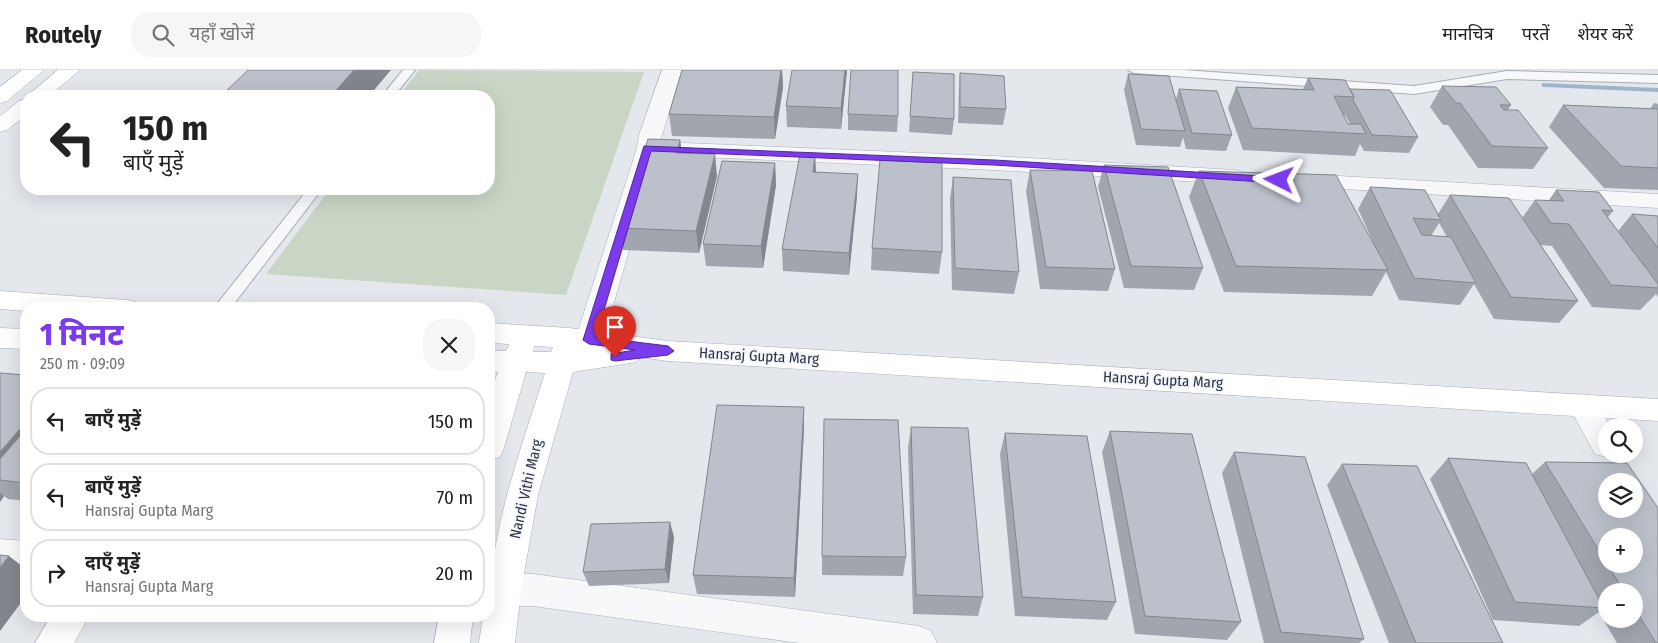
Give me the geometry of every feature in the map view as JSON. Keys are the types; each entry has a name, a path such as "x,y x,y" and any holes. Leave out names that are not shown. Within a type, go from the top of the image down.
{"street":[{"path":"0,97 34,70"},
{"path":"45,90 70,70"},
{"path":"573,347 648,148 650,135 672,70"},
{"path":"0,126 20,110"},
{"path":"648,148 984,162 1658,201"},
{"path":"0,300 28,302"},
{"name":"Hansraj Gupta Marg","path":"495,333 525,335 573,347 668,351"},
{"path":"495,426 503,396 502,362 525,335"},
{"path":"0,338 20,339"},
{"name":"Hansraj Gupta Marg","path":"502,362 573,347 668,351 1658,410"},
{"name":"Nandi Vithi Marg","path":"497,643 504,590 522,494 573,347"},
{"path":"1582,405 1598,431"},
{"path":"0,554 20,556"},
{"path":"504,590 533,590 873,640 919,643"},
{"path":"53,643 68,622"},
{"path":"452,643 455,622"}],"lane":[{"path":"393,90 409,70"},
{"path":"1134,70 1414,90 1507,75 1658,79"},
{"path":"226,302 310,195"}],"green space":[{"path":"419,70 644,72 566,295 266,274 325,195 495,195 495,90 404,90"}],"building":[{"path":"248,70 354,70 336,90 227,90"},
{"path":"682,70 781,70 774,117 669,114"},
{"path":"792,70 845,70 841,108 786,106"},
{"path":"851,70 898,70 898,116 848,114"},
{"path":"913,72 954,74 954,119 910,116"},
{"path":"960,73 1004,76 1006,109 960,107"},
{"path":"1128,74 1169,76 1185,131 1141,129"},
{"path":"1308,78 1345,80 1354,97 1334,96 1348,124 1361,124 1366,134 1252,128 1236,87 1314,90"},
{"path":"1442,86 1496,87 1511,105 1500,105 1504,110 1518,110 1548,148 1492,146 1460,103 1456,103"},
{"path":"1179,89 1217,91 1232,135 1192,133"},
{"path":"1350,89 1390,90 1418,137 1372,135 1353,100 1354,97"},
{"path":"1563,105 1658,109 1658,168 1621,166"},
{"path":"648,139 680,140 677,153 715,154 696,231 619,228"},
{"path":"800,154 815,155 813,172 858,174 849,253 782,249"},
{"path":"880,160 942,163 942,252 872,248"},
{"path":"722,161 775,163 761,246 703,244"},
{"path":"1104,165 1168,167 1203,268 1131,266"},
{"path":"1030,170 1092,171 1115,269 1046,267"},
{"path":"1199,171 1336,175 1388,270 1236,266"},
{"path":"953,177 1011,180 1019,272 955,268"},
{"path":"1370,187 1425,190 1441,220 1413,218 1422,235 1451,237 1476,283 1414,278"},
{"path":"1556,190 1599,192 1613,211 1602,210 1658,284 1658,288 1611,285 1569,224 1551,223 1535,200 1564,201"},
{"path":"1450,195 1509,198 1578,301 1511,297"},
{"path":"1632,214 1658,216 1658,248"},
{"path":"0,373 20,375 20,429 0,452"},
{"path":"717,405 804,407 794,578 693,575"},
{"path":"824,419 898,420 906,557 822,556"},
{"path":"911,427 968,428 983,597 916,595"},
{"path":"1110,431 1192,434 1241,622 1145,616"},
{"path":"1005,433 1087,436 1116,602 1022,597"},
{"path":"20,436 20,482 0,480 0,459"},
{"path":"1234,452 1305,457 1364,639 1281,632"},
{"path":"1448,458 1526,463 1598,597 1598,608 1515,602"},
{"path":"1545,462 1627,463 1634,473 1598,473 1598,518 1643,518 1643,486 1658,508 1658,643 1656,643 1643,622 1643,583 1619,583 1613,573 1643,573 1643,528 1598,528 1598,549"},
{"path":"1342,464 1417,466 1503,643 1416,643"},
{"path":"670,522 665,569 583,572 591,524"},
{"path":"0,555 9,556 0,567"}],"waterway":[{"path":"1545,85 1658,90"}],"route":[{"path":"615,357 668,351 589,340 648,148 994,163 1279,180"}]}
